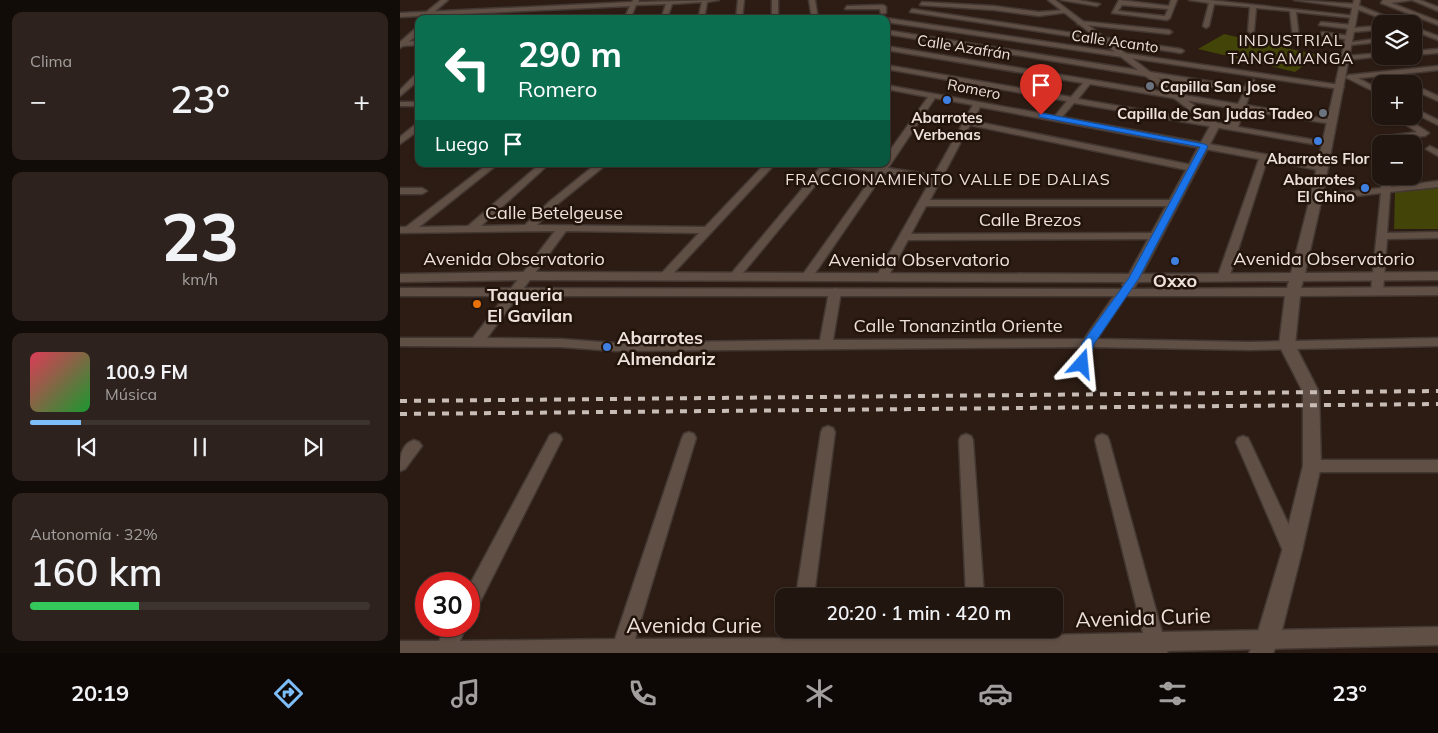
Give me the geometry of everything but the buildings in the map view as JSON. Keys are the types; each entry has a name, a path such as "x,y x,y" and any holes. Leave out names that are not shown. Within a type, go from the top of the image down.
{"street":[{"path":"431,15 445,0"},
{"path":"438,13 454,0"},
{"path":"519,15 532,0"},
{"path":"557,13 567,0"},
{"path":"702,15 705,0"},
{"path":"433,15 438,13 561,7 599,3 716,0"},
{"path":"739,15 740,0"},
{"path":"775,0 776,15"},
{"path":"812,0 814,15"},
{"name":"Calle Acanto","path":"845,0 847,11 883,7 884,15"},
{"path":"1050,0 1120,55 1215,125"},
{"path":"1064,0 1097,4"},
{"path":"1171,8 1121,1 1114,12 1167,18 1171,8 1174,0"},
{"path":"1192,0 1372,20"},
{"path":"1297,0 1354,18 1372,26"},
{"path":"1374,2 1409,0"},
{"path":"1415,0 1438,9"},
{"path":"665,15 670,1"},
{"path":"629,15 635,2"},
{"path":"1206,26 1212,2"},
{"path":"1383,2 1438,23"},
{"path":"593,12 599,3"},
{"path":"922,4 994,8 1094,24 1169,32"},
{"path":"1022,4 1024,13"},
{"path":"483,15 492,5"},
{"path":"1251,31 1253,6"},
{"path":"1293,10 1296,38"},
{"path":"912,11 1101,40 1181,50"},
{"path":"1039,14 1066,12"},
{"path":"400,15 415,16"},
{"path":"1094,24 1100,16"},
{"path":"1322,34 1354,18"},
{"path":"1264,645 1292,551 1312,466 1311,392 1287,345 1296,284 1340,87 1346,76 1346,58 1354,18"},
{"path":"1321,24 1354,18 1372,33"},
{"name":"Calle Acanto","path":"890,19 1340,87"},
{"path":"1125,38 1134,20"},
{"path":"1038,29 1040,22"},
{"path":"401,42 415,26"},
{"path":"1169,41 1169,32 1173,26"},
{"path":"1422,32 1435,37"},
{"path":"401,42 415,33"},
{"path":"890,33 1248,90"},
{"path":"1422,38 1435,37"},
{"path":"972,69 1009,38"},
{"path":"401,42 415,43"},
{"name":"Calle Azafrán","path":"890,49 1332,122"},
{"path":"1422,52 1438,51"},
{"path":"1346,58 1372,57"},
{"path":"890,68 1328,145"},
{"path":"1346,76 1438,68"},
{"path":"1425,70 1438,76"},
{"path":"1385,73 1389,75"},
{"path":"1233,128 1254,74"},
{"path":"1346,76 1372,89"},
{"path":"400,82 415,79"},
{"path":"400,94 415,81"},
{"path":"1057,118 1088,82"},
{"name":"Romero","path":"890,89 939,94 978,104 1323,168"},
{"path":"1422,91 1438,99"},
{"path":"890,157 939,94"},
{"path":"400,104 415,104"},
{"path":"882,277 978,104"},
{"path":"1422,114 1438,123"},
{"path":"967,122 1192,168"},
{"path":"1082,364 1088,343 1134,278 1215,125"},
{"path":"400,129 415,128"},
{"path":"400,141 415,130"},
{"path":"1223,278 1264,157"},
{"path":"890,166 936,178"},
{"path":"404,230 490,167"},
{"path":"471,229 542,167"},
{"path":"527,229 552,204 598,167"},
{"path":"664,277 767,167"},
{"path":"734,277 826,167"},
{"path":"807,277 883,167"},
{"path":"1316,198 1438,184"},
{"path":"1377,292 1380,277 1386,185"},
{"path":"400,191 422,191"},
{"path":"922,203 1174,203"},
{"path":"477,342 563,228"},
{"name":"Calle Betelgeuse","path":"404,230 563,228 707,230"},
{"path":"1382,236 1438,235"},
{"name":"Calle Brezos","path":"904,237 1157,236"},
{"name":"Avenida Observatorio","path":"400,278 527,276 1223,278 1377,292 1438,291"},
{"path":"629,292 637,276"},
{"name":"Avenida Observatorio","path":"400,292 1122,293 1296,284 1380,277 1438,276"},
{"path":"768,292 772,277"},
{"path":"826,344 835,292"},
{"name":"Calle Tonanzintla Oriente","path":"400,342 561,343 615,347 1088,343 1287,345 1438,342"},
{"path":"806,588 828,432"},
{"path":"622,649 688,438"},
{"path":"480,583 555,439"},
{"path":"966,440 975,588"},
{"path":"1102,440 1157,647"},
{"path":"1243,442 1292,551"},
{"path":"400,465 414,446"},
{"path":"1312,466 1438,466"},
{"name":"Avenida Curie","path":"400,651 622,649 800,638 1157,647 1264,645 1438,636"},
{"path":"444,652 452,637"}],"shaded area":[{"path":"1224,34 1318,55 1295,72 1198,49"},
{"path":"1438,185 1438,229 1394,229 1395,191"}],"railway":[{"path":"400,401 1438,391"},
{"path":"400,414 1438,404"}],"place":[{"name":"Capilla San Jose","path":"1150,86"},
{"name":"Abarrotes Verbenas","path":"947,100"},
{"name":"Capilla de San Judas Tadeo","path":"1323,113"},
{"name":"Abarrotes Flor","path":"1318,141"},
{"name":"Abarrotes El Chino","path":"1365,188"},
{"name":"Oxxo","path":"1175,261"},
{"name":"Taqueria El Gavilan","path":"477,304"},
{"name":"Abarrotes Almendariz","path":"607,347"}],"district":[{"name":"INDUSTRIAL TANGAMANGA","path":"1291,49"},
{"name":"FRACCIONAMIENTO VALLE DE DALIAS","path":"948,179"}],"route":[{"path":"1041,115 1204,146 1134,278 1088,343 1082,364"}]}
